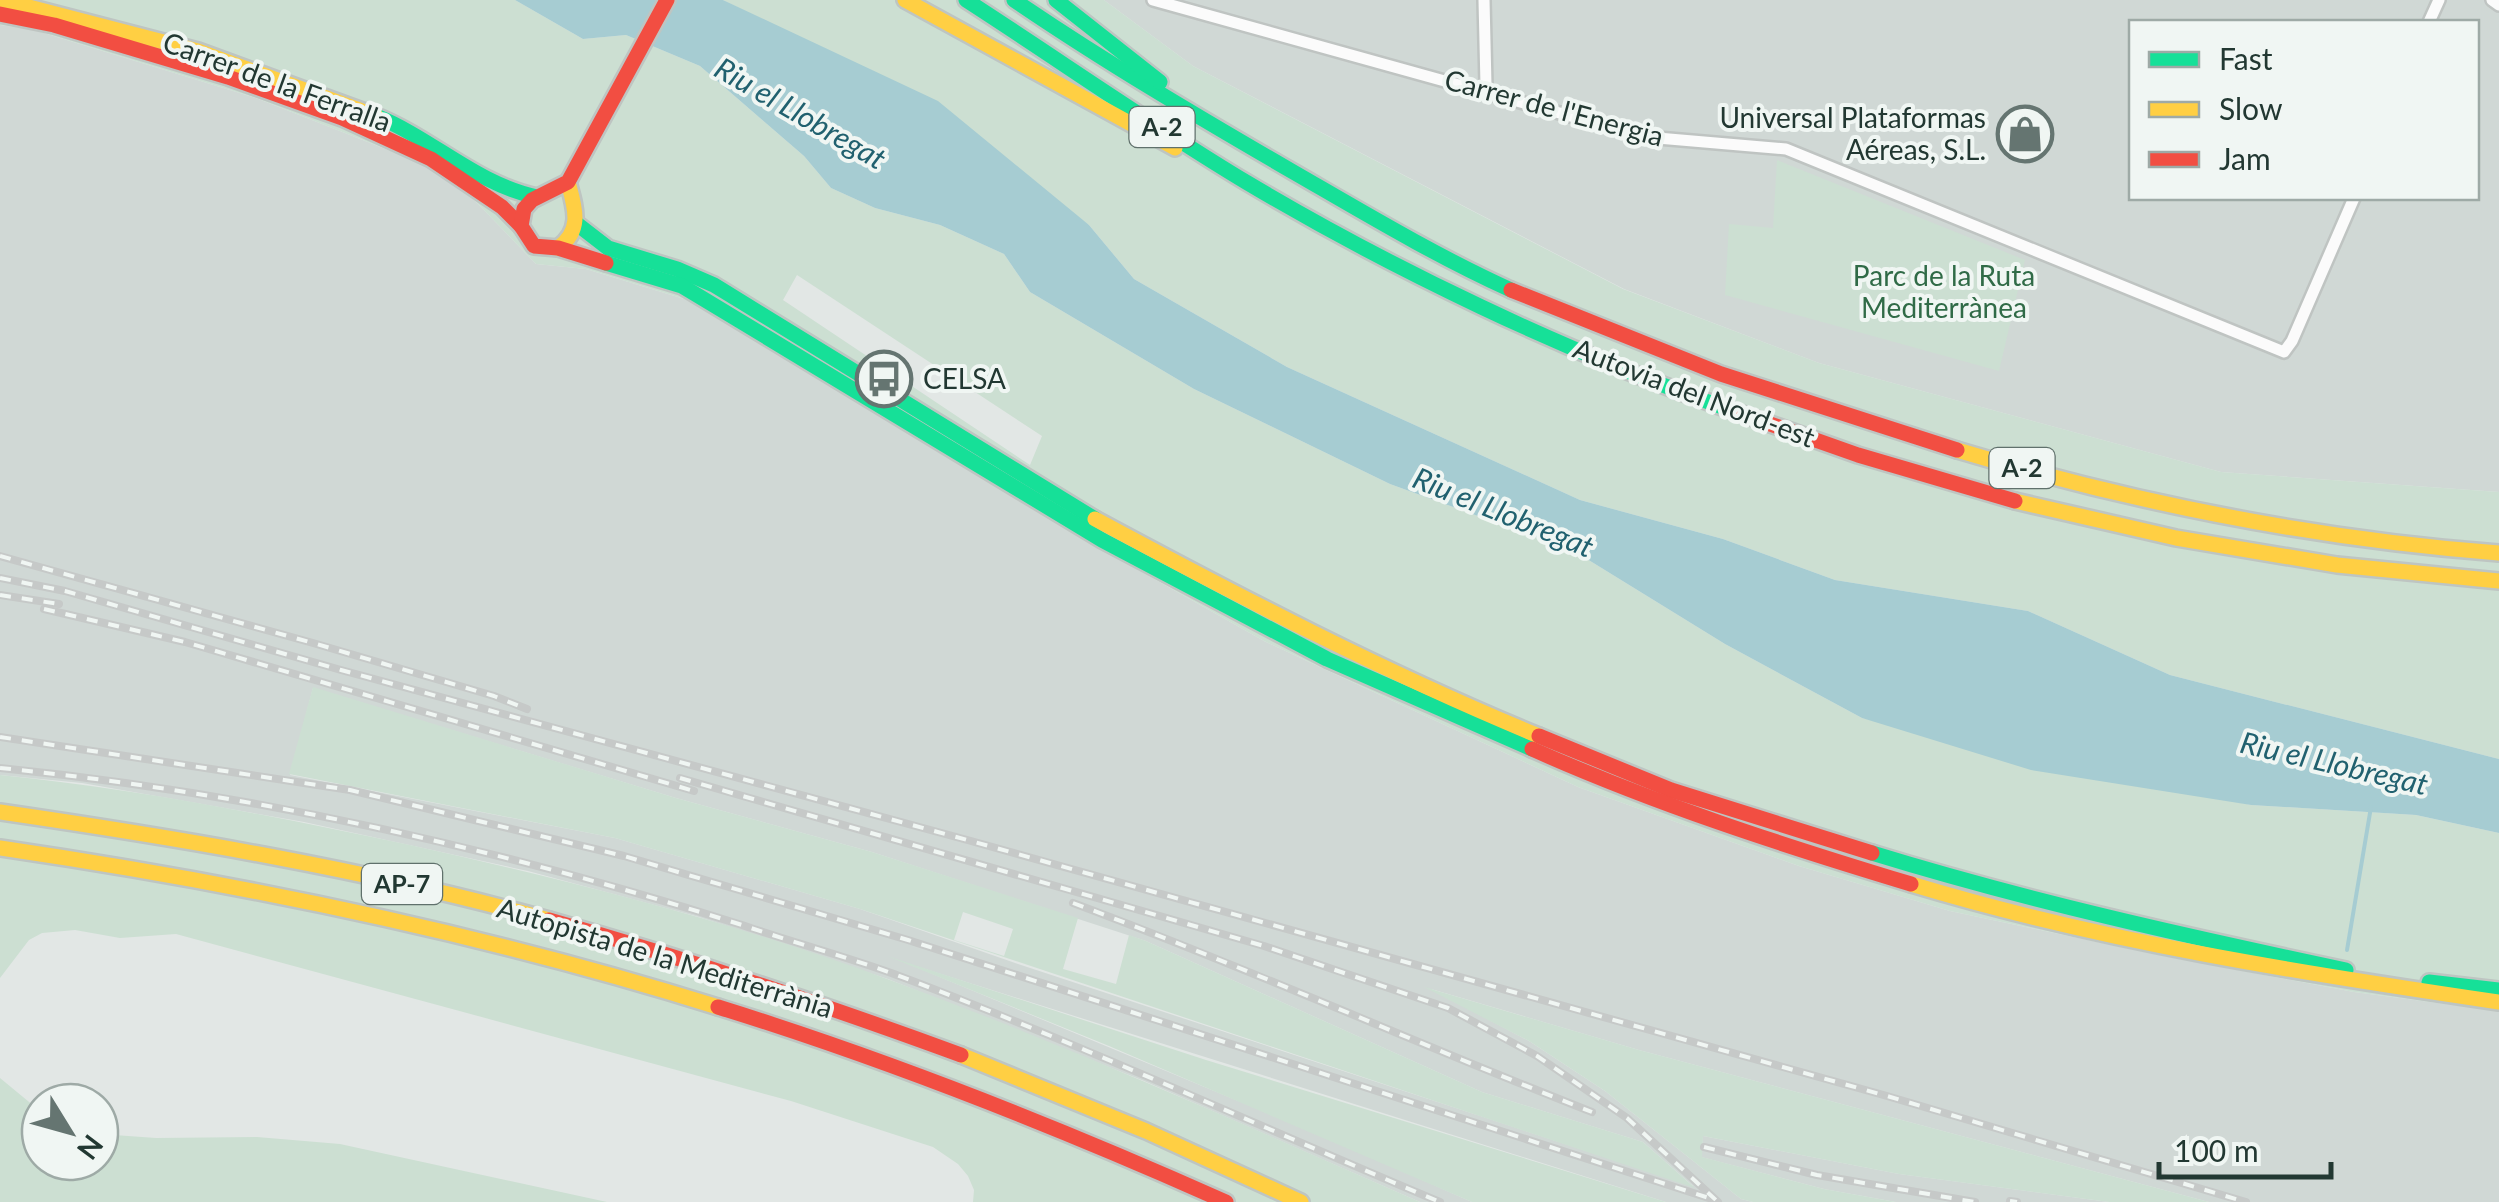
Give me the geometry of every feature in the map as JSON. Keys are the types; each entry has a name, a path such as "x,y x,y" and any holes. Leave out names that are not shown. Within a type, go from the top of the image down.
{"main road":[{"name":"Carrer de la Ferralla","path":"2,0 129,31 326,95 432,142 490,185 510,194 542,195"},
{"path":"666,0 568,182 524,209 522,226 534,246 558,248 682,286 1102,540 1327,659 1590,775 1759,838 1927,889 2091,932 2273,969 2499,1002"},
{"path":"906,0 1144,133 1258,189"},
{"name":"Autovia del Nord-est","path":"966,0 1258,189 1424,276 1608,363 1840,449 1976,491 2122,528 2273,555 2499,582"},
{"name":"Autovia del Nord-est","path":"1014,0 1148,88 1477,274 1618,336 1812,408 2082,485 2308,530 2499,553"},
{"path":"1056,0 1213,126"},
{"name":"Carrer de la Ferralla","path":"0,14 54,25 228,77 342,118 431,158 502,207 522,226"},
{"path":"558,248 573,236 575,216 568,182"},
{"path":"542,195 562,197 575,216 608,248 677,268 714,285 1020,474 1224,588 1454,702 1671,790 1979,886 2361,974 2499,990"},
{"name":"Autopista de la Mediterrània","path":"0,812 265,854 480,902 669,955 950,1050 1148,1131 1301,1202"},
{"name":"Autopista de la Mediterrània","path":"0,848 198,878 320,902 474,937 642,984 891,1063 1055,1127 1226,1202"}],"street":[{"name":"Carrer de l'Energia","path":"1153,0 1646,137 1786,149 2284,352 2292,342 2353,200"},
{"path":"1483,92 1484,0"},
{"path":"2492,0 2499,5"}],"shaded area":[{"path":"1104,0 2499,0 2499,492 2221,472 1819,363 1624,289 1193,66"},
{"path":"0,25 31,29 256,98 449,174 536,264 586,269 704,305 934,449 1264,641 1578,787 1799,866 1950,911 2354,992 2499,1011 2499,1202 2209,1202 1639,1050 1431,989 1529,1041 1605,1091 1741,1199 1753,1202 1666,1202 906,963 1472,1202 1420,1202 1144,1081 888,979 699,917 528,871 304,822 82,783 0,775","holes":["313,688 676,798 872,852 1146,941 1482,1092 1643,1142 1693,1186 860,909 615,838 290,775"]},
{"path":"1703,1136 1899,1174 2109,1202 1896,1202 1824,1189 1701,1157"}],"green space":[{"path":"0,0 515,0 583,39 626,35 700,66 804,156 831,188 875,208 940,225 1004,254 1030,292 1194,389 1390,484 1574,551 1725,644 1862,718 2251,805 2416,815 2499,833 2499,1011 2354,992 1950,911 1799,866 1578,787 1264,641 934,449 704,305 586,269 536,264 449,174 256,98 31,29 0,25","holes":["797,275 1042,436 1030,465 783,300"]},
{"path":"723,0 1104,0 1193,66 1623,289 1819,363 2221,472 2499,492 2499,759 2170,675 2028,611 1835,580 1723,539 1580,500 1287,367 1134,279 1089,225 791,35"},
{"name":"Parc de la Ruta Mediterrànea","path":"1777,160 2025,260 1999,371 1725,295 1729,224 1773,228"},
{"path":"313,687 676,798 872,852 1078,918 1063,969 1116,984 1129,935 1146,941 1482,1092 1643,1142 1695,1188 860,909 615,838 289,774","holes":["963,912 1013,929 1004,956 954,940"]},
{"path":"0,775 155,796 359,834 531,873 712,921 957,1005 1420,1202 973,1202 974,1190 968,1176 933,1147 791,1101 176,934 120,938 75,930 42,933 29,940 0,978"},
{"path":"887,956 1206,1060 1666,1202 1472,1202 1109,1046"},
{"path":"1424,987 1639,1050 2209,1202 2109,1202 1899,1174 1703,1136 1702,1157 1824,1189 1896,1202 1741,1199 1605,1091 1529,1041"},
{"path":"0,1078 20,1094 20,1182 120,1182 120,1135 257,1137 340,1144 607,1202 0,1202"}],"water":[{"name":"Riu el Llobregat","path":"515,0 723,0 938,101 1089,225 1134,279 1287,367 1580,500 1723,539 1835,580 2028,611 2170,675 2499,759 2499,833 2416,815 2251,805 2031,770 1862,718 1725,644 1574,551 1390,484 1194,389 1030,292 1004,254 940,225 875,208 831,188 804,156 700,66 626,35 583,39"}],"waterway":[{"path":"2347,950 2371,807"}],"railway":[{"path":"0,556 313,643 527,709"},
{"path":"0,578 65,591 971,841 1887,1096 2246,1202"},
{"path":"0,595 59,604"},
{"path":"44,609 185,642 694,791"},
{"path":"0,737 350,790 624,856 908,940 1712,1199"},
{"path":"0,768 188,792 375,827 651,897 856,961 963,1000 1440,1202"},
{"path":"680,778 1264,946 1448,1008 1537,1056 1627,1118 1718,1202"},
{"path":"1073,903 1592,1112"},
{"path":"1704,1147 1817,1175 1975,1202"},
{"path":"2010,1201 2017,1202"}],"traffic: fast":[{"path":"966,0 1211,160 1360,246 1542,335 1725,408"},
{"path":"1014,0 1259,152 1401,234 1511,290"},
{"path":"1056,0 1160,82"},
{"path":"376,116 474,172 537,197"},
{"path":"577,224 608,248 714,285 1095,519"},
{"path":"606,263 682,286 1102,540 1327,659 1532,749"},
{"path":"1872,853 2048,902 2346,970"},
{"path":"2429,982 2499,990"}],"traffic: slow":[{"path":"2,0 198,51 376,116"},
{"path":"905,0 1175,148"},
{"path":"558,248 574,226 575,210 568,182"},
{"path":"1957,450 2090,486 2225,516 2362,538 2499,553"},
{"path":"2015,501 2176,538 2337,565 2499,581"},
{"path":"1095,519 1314,633 1539,736"},
{"path":"0,812 276,857 549,920"},
{"path":"0,848 362,913 541,956 718,1007"},
{"path":"1911,884 2129,939 2499,1002"},
{"path":"961,1055 1146,1131 1301,1202"}],"traffic: jam":[{"path":"606,263 558,248 534,246 521,226 524,209 532,200 568,182 667,0"},
{"path":"0,14 54,25 228,77 342,118 431,159 502,207 521,226"},
{"path":"1511,290 1721,374 1957,450"},
{"path":"1725,408 1858,455 2015,501"},
{"path":"1539,736 1671,790 1872,853"},
{"path":"1532,749 1719,822 1911,884"},
{"path":"549,920 756,983 961,1055"},
{"path":"718,1007 975,1097 1226,1202"}],"place":[{"name":"Universal Plataformas Aéreas, S.L.","path":"2025,134"},
{"name":"CELSA","path":"884,379"}]}
